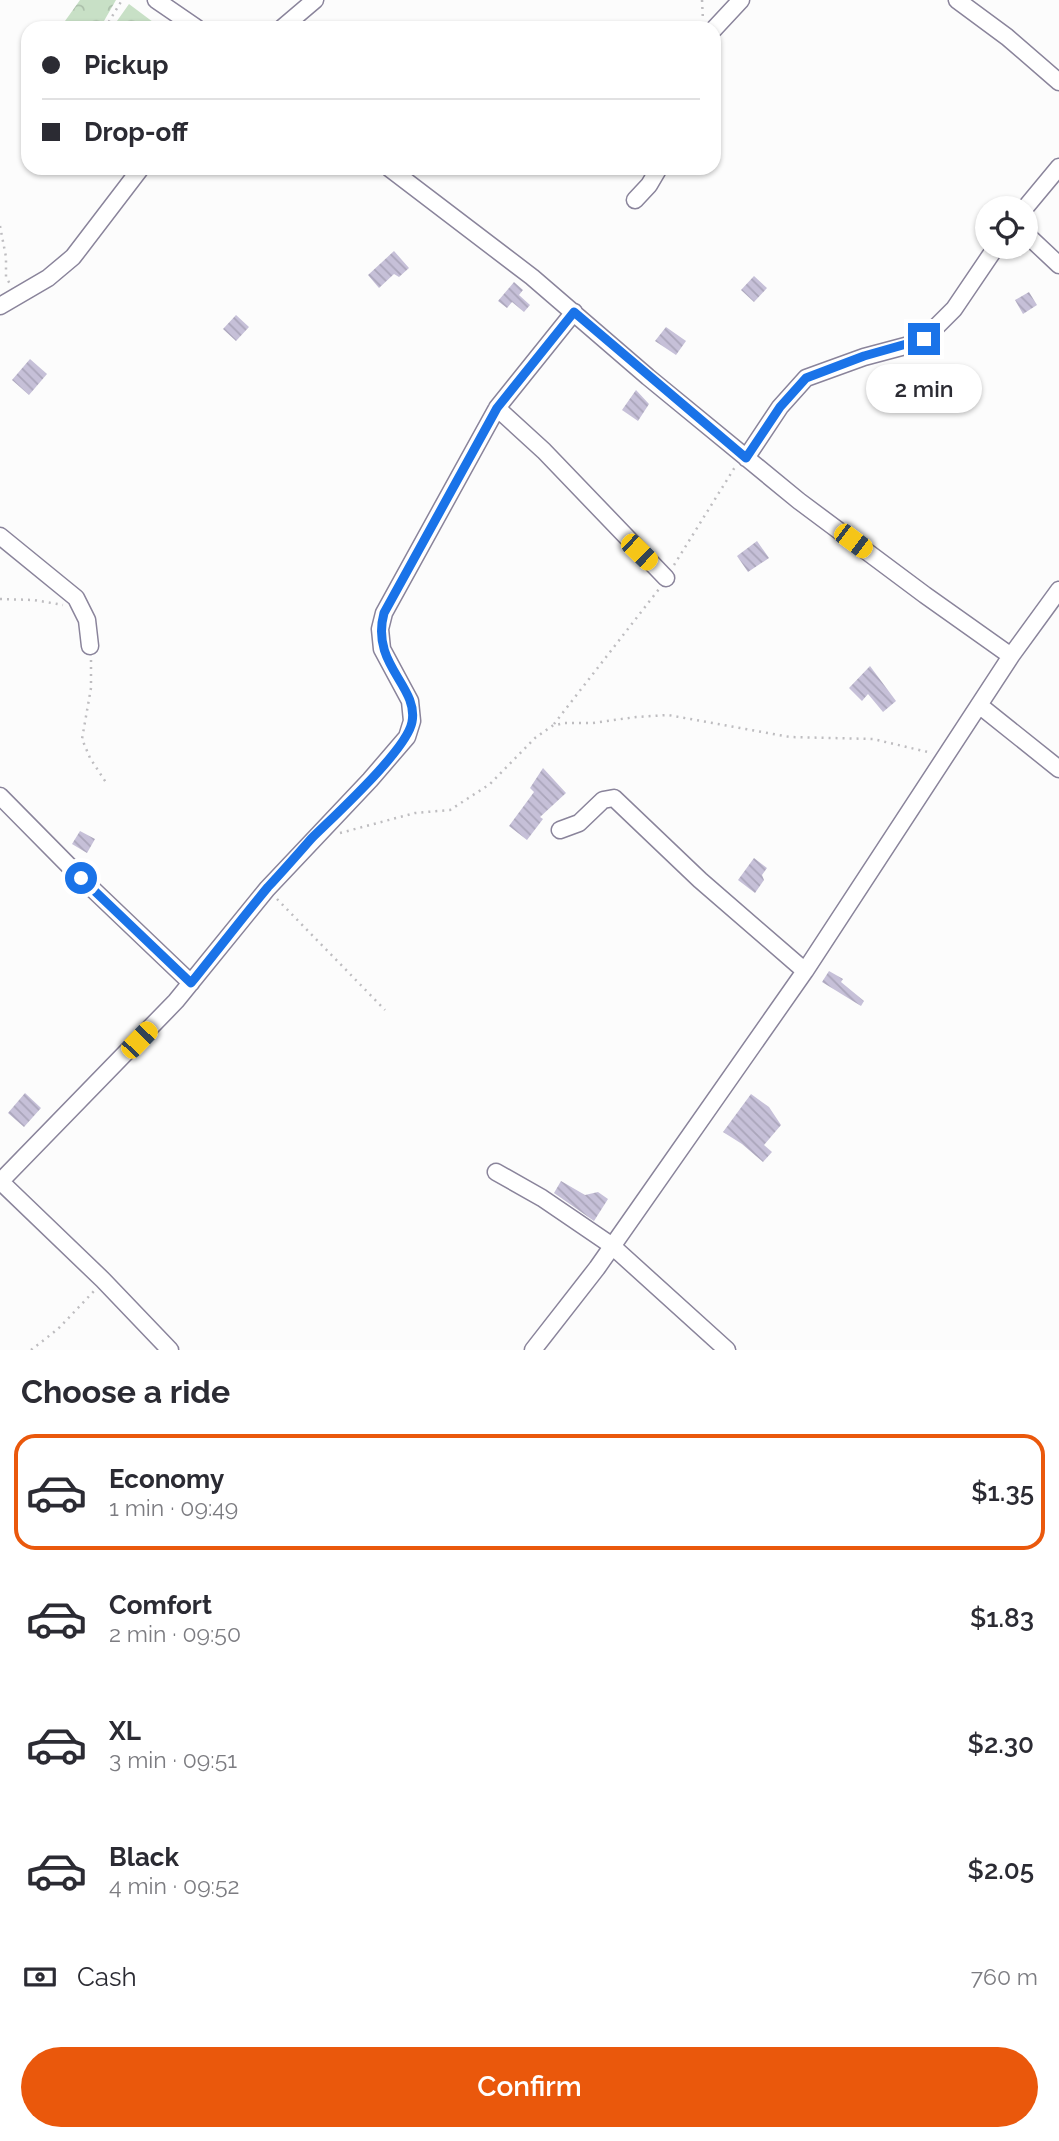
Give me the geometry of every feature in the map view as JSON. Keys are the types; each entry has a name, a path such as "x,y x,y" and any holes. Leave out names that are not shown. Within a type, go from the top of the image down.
{"street":[{"path":"156,0 187,21"},
{"path":"290,21 315,0"},
{"path":"721,21 741,0"},
{"path":"957,0 1007,37 1059,82"},
{"path":"1035,196 1059,167"},
{"path":"0,306 48,278 73,257 136,175"},
{"path":"398,175 574,312 744,457 925,595 1011,656"},
{"path":"635,200 655,175"},
{"path":"1038,245 1059,265"},
{"path":"744,457 780,407 806,378 864,356 924,339 954,309 988,259"},
{"path":"170,1350 103,1280 0,1182 167,1011 267,889 407,737 412,721 410,701 382,649 380,629 384,613 497,408 574,312"},
{"path":"497,408 544,451 666,578"},
{"path":"0,536 76,598 87,620 90,646"},
{"path":"533,1350 573,1300 804,971 1011,656 1059,590"},
{"path":"979,705 1059,769"},
{"path":"0,796 191,983"},
{"path":"559,830 579,823 603,800 614,798 700,880 804,971"},
{"path":"496,1172 542,1198 611,1245 727,1350"}],"path":[{"path":"109,21 122,0"},
{"path":"702,0 704,21"},
{"path":"0,226 6,257 6,277 18,296"},
{"path":"310,840 391,818 450,810 490,784 535,738 552,726 653,598 744,457"},
{"path":"0,600 34,600 83,609"},
{"path":"90,646 91,688 82,739 90,758 107,783"},
{"path":"552,726 668,715 790,737 873,739 945,757"},
{"path":"267,889 385,1010"},
{"path":"31,1350 58,1329 103,1280"}],"green space":[{"path":"80,0 116,0 104,21 65,21"},
{"path":"129,4 152,21 117,21"}],"building":[{"path":"394,251 409,268 399,277 394,274 379,288 368,275"},
{"path":"754,276 767,288 754,302 741,290"},
{"path":"514,282 523,290 519,295 530,305 524,312 512,302 507,308 498,301"},
{"path":"1029,292 1037,305 1023,314 1015,300"},
{"path":"236,315 249,327 236,341 223,329"},
{"path":"666,327 686,341 676,355 655,341"},
{"path":"30,359 47,374 29,395 12,380"},
{"path":"636,390 649,404 638,421 622,410"},
{"path":"757,541 769,558 748,572 737,556"},
{"path":"870,666 896,701 883,712 868,694 862,701 849,688"},
{"path":"543,768 566,793 540,817 543,819 527,840 509,826 534,792 530,788"},
{"path":"80,831 95,839 87,853 72,844"},
{"path":"754,858 767,868 762,875 764,880 755,893 738,880"},
{"path":"829,971 843,979 841,982 864,1001 861,1006 822,982"},
{"path":"25,1093 41,1108 24,1127 8,1113"},
{"path":"751,1094 769,1107 781,1125 764,1145 772,1152 763,1162 723,1132"},
{"path":"561,1181 585,1195 598,1192 608,1199 594,1221 554,1193"}],"route":[{"path":"81,878 191,983 310,840 370,780 407,737 412,721 410,701 382,649 380,629 384,613 497,408 574,312 746,458 780,407 806,378 864,356 924,339"}]}
